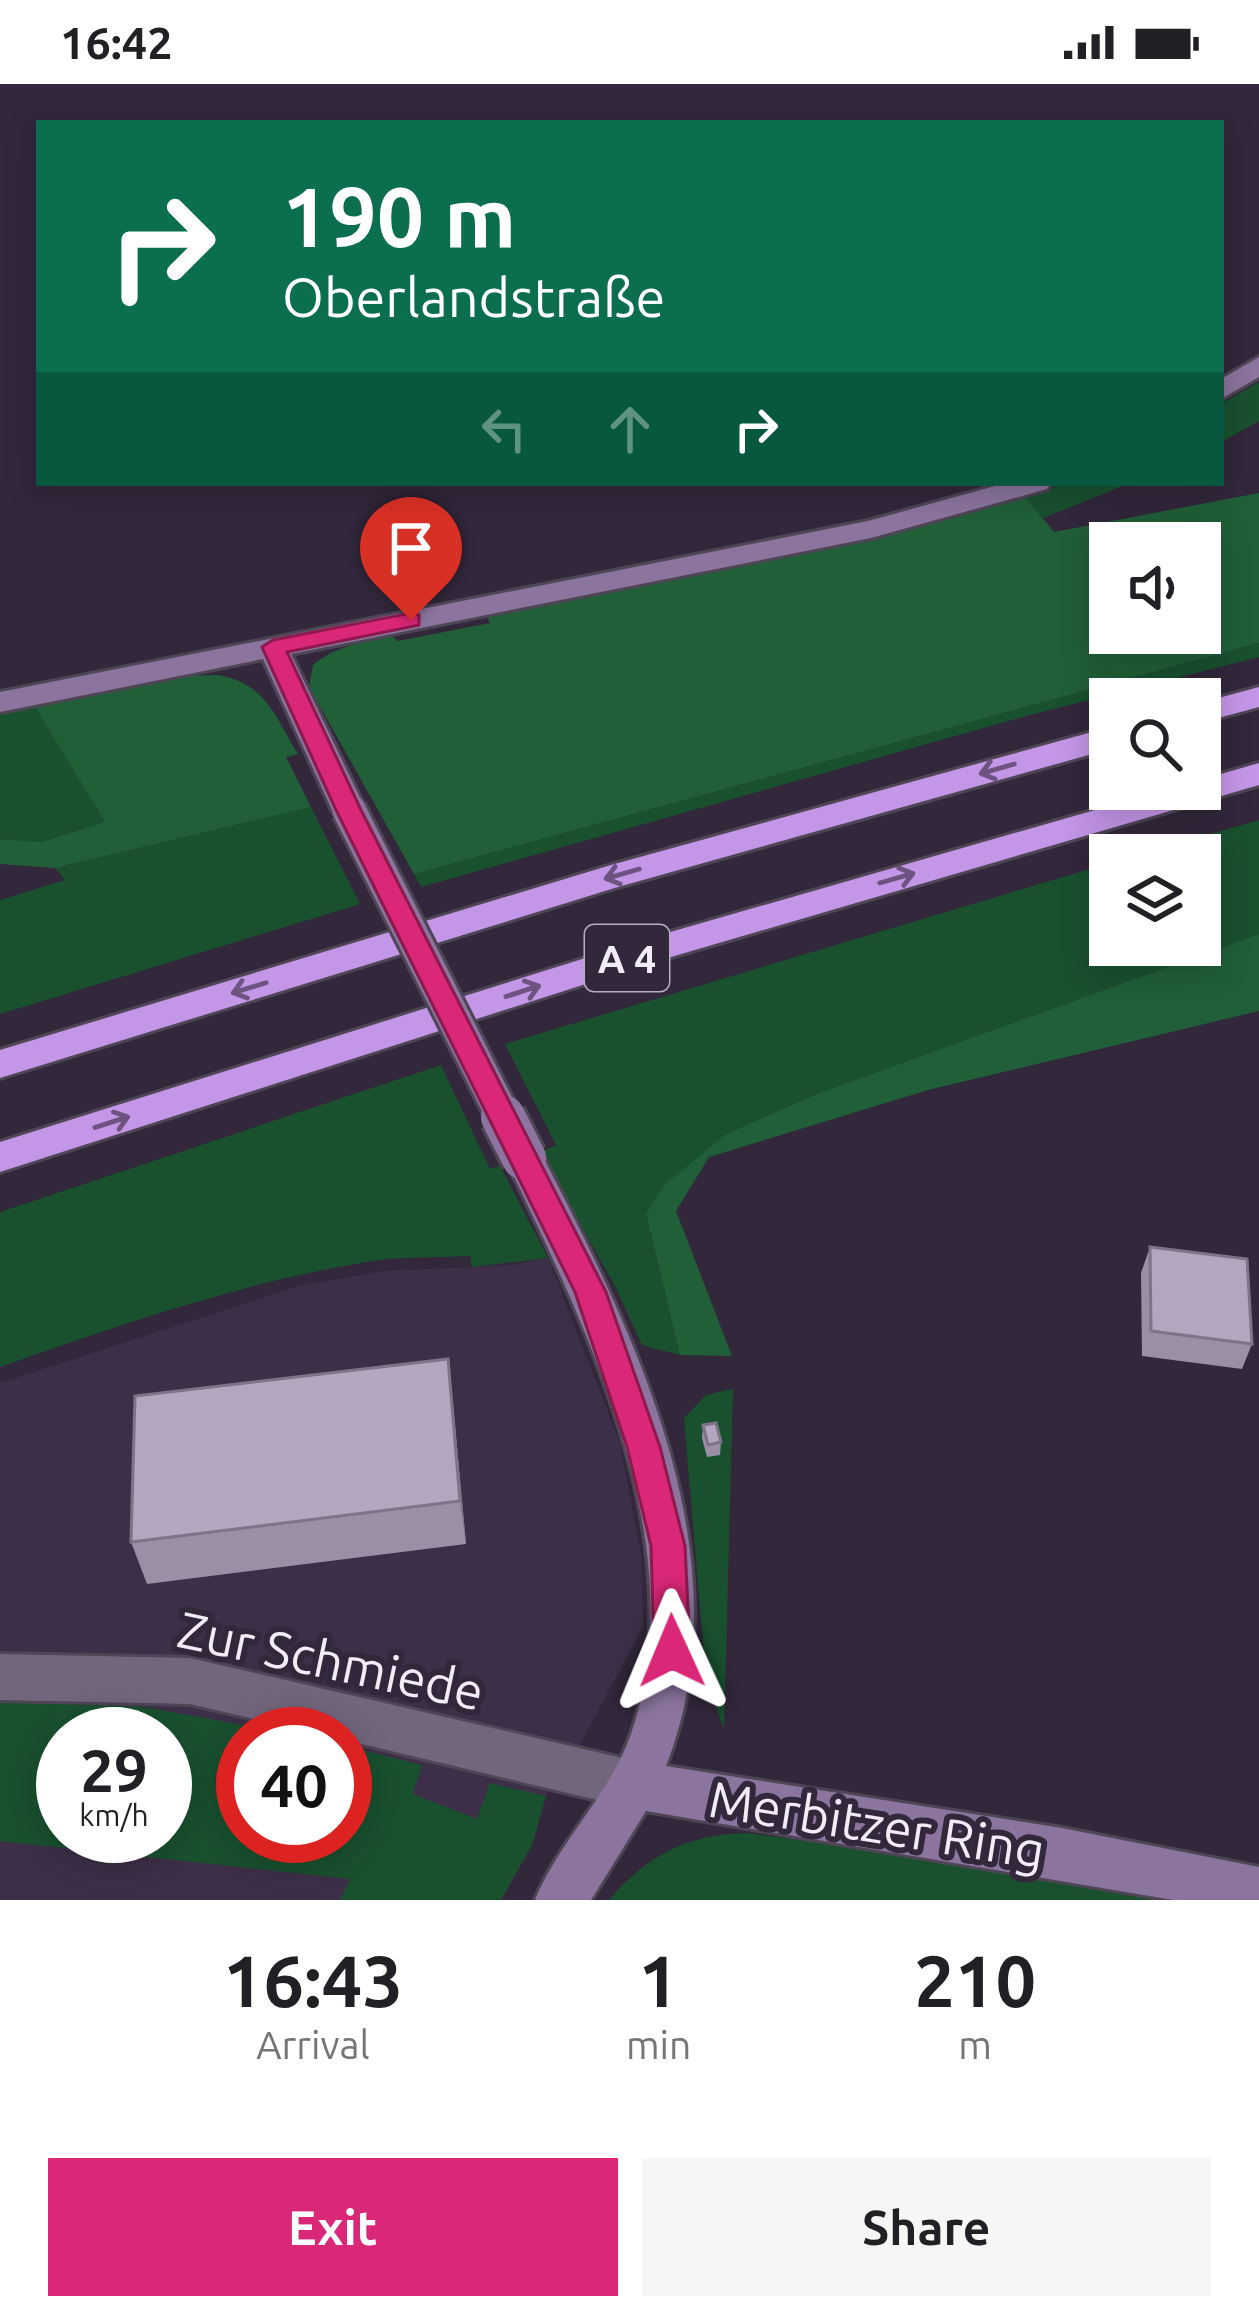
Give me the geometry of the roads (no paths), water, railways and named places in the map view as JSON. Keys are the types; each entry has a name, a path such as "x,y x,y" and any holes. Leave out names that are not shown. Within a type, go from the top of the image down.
{"highway":[{"path":"1221,707 1259,697"},
{"name":"A 4","path":"0,1064 610,878 1089,744"},
{"name":"A 4","path":"0,1157 646,952 1259,774"}],"street":[{"path":"1224,389 1259,365"},
{"path":"0,702 871,529 1029,486"},
{"path":"273,647 349,810 590,1292 643,1447 668,1546 673,1617 670,1672 635,1785 602,1843 560,1900"},
{"name":"Zur Schmiede","path":"0,1677 190,1681 635,1785"},
{"name":"Merbitzer Ring","path":"635,1785 1062,1852 1259,1892"}]}
